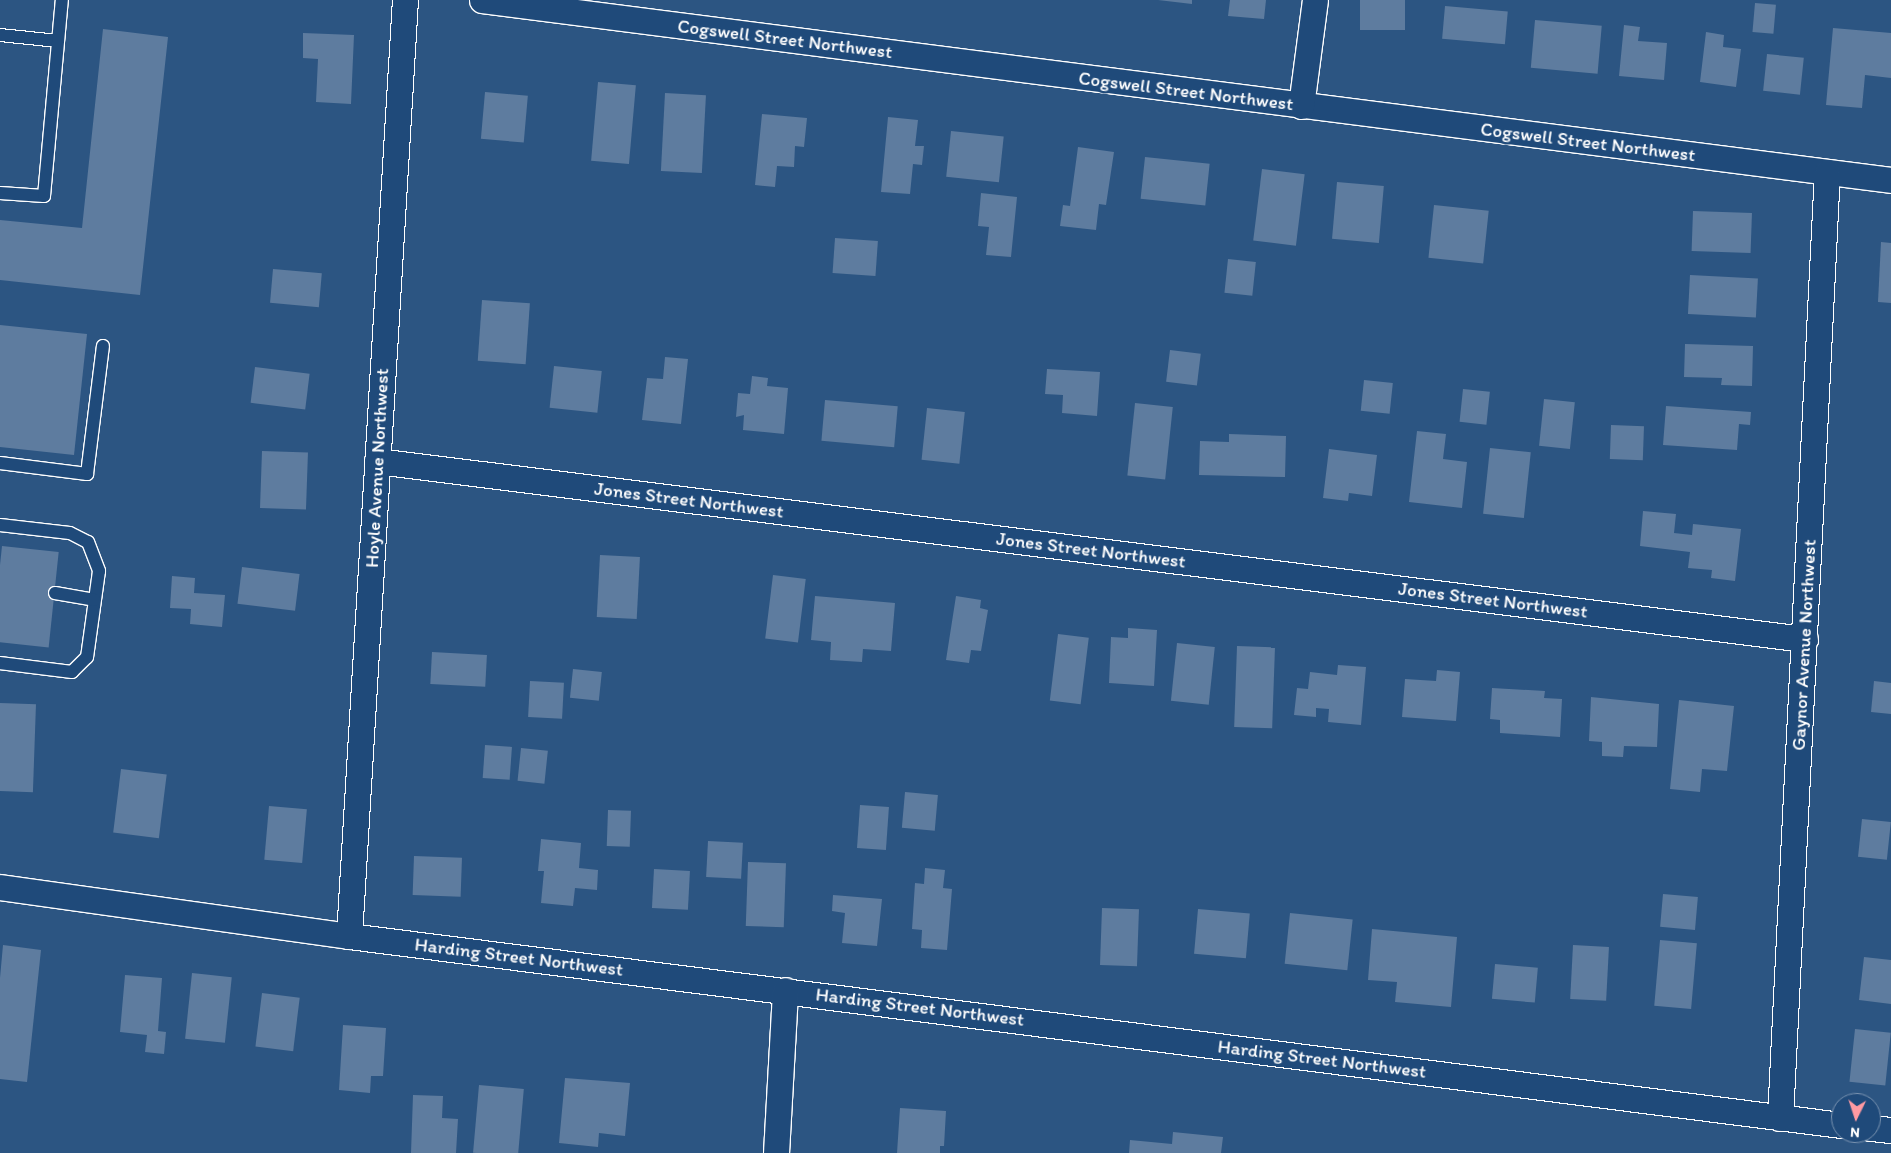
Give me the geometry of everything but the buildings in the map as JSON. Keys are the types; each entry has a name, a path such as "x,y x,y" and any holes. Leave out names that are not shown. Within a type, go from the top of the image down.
{"street":[{"name":"Hoyle Avenue Northwest","path":"349,936 405,0"},
{"name":"Cogswell Street Northwest","path":"482,0 1891,180"},
{"path":"1301,106 1315,0"},
{"name":"Gaynor Avenue Northwest","path":"1780,1118 1827,172"},
{"name":"Jones Street Northwest","path":"377,461 1805,639"},
{"name":"Harding Street Northwest","path":"0,887 349,936 1831,1124"},
{"path":"776,1153 785,990"}],"lane":[{"path":"0,192 44,196 62,0"},
{"path":"0,35 58,41"},
{"path":"0,463 87,474 103,346"},
{"path":"0,525 70,533 88,542 99,571 87,658 72,672 0,663"},
{"path":"55,593 94,600"}]}
